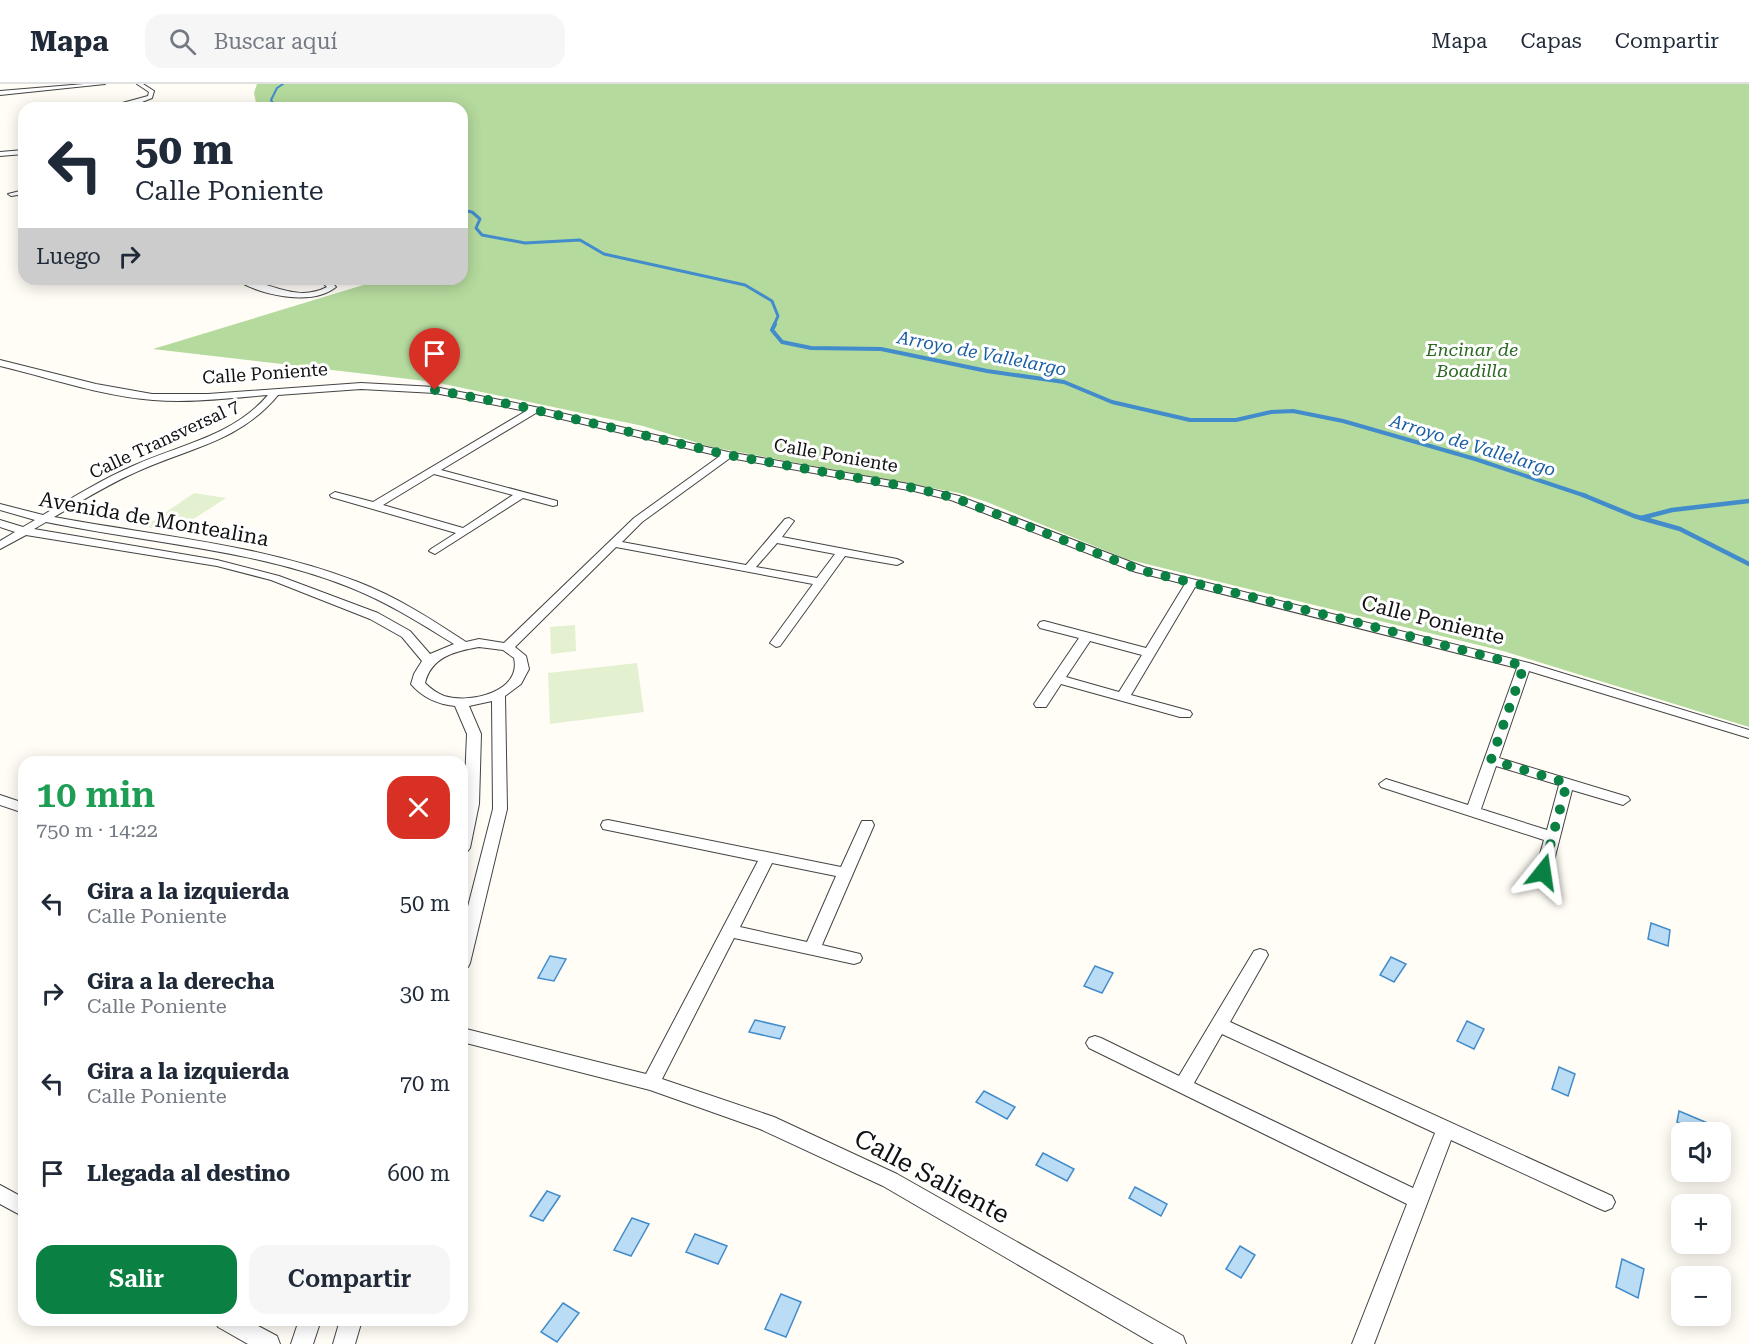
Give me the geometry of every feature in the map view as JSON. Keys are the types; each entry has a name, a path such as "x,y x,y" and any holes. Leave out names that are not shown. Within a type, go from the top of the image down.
{"street":[{"path":"0,93 102,84"},
{"path":"137,102 150,97 152,92 140,84"},
{"path":"147,102 158,99"},
{"path":"0,154 18,152"},
{"path":"11,194 18,193"},
{"path":"257,285 300,296 327,290 332,287 331,285"},
{"name":"Calle Poniente","path":"0,363 96,387 152,397 208,397 332,387 397,386 445,392 536,410 728,455 914,488 955,498 1140,570 1524,666 1749,734"},
{"name":"Calle Transversal 7","path":"0,546 124,473 230,431 267,404 275,393"},
{"path":"374,506 536,410"},
{"path":"507,647 530,628 612,543 638,520 728,455"},
{"path":"433,471 553,503"},
{"path":"435,551 522,494"},
{"path":"335,495 465,532"},
{"name":"Avenida de Montealina","path":"0,507 44,519 193,542 299,567 376,595 404,609 463,645"},
{"path":"748,569 789,521"},
{"name":"Avenida de Montealina","path":"0,523 24,531 218,563 275,578 374,616 405,634 429,661"},
{"path":"774,539 897,562"},
{"path":"612,543 820,582"},
{"path":"776,643 842,552"},
{"path":"1124,697 1191,584"},
{"path":"1044,625 1150,653"},
{"path":"1041,705 1087,636"},
{"path":"487,644 507,647 520,656 523,669 515,682 498,694 480,700 460,702 440,700 425,694 418,684 419,672 429,661 444,651 463,645 487,644"},
{"name":"Calle Poniente","path":"1473,812 1524,666"},
{"path":"1058,679 1185,714"},
{"path":"468,939 500,809 498,694"},
{"path":"460,702 474,734 472,804 468,822"},
{"path":"1491,760 1623,800"},
{"path":"1543,872 1567,783"},
{"path":"1386,784 1552,837"},
{"path":"0,800 18,806"},
{"path":"608,825 846,873"},
{"path":"812,949 867,825"},
{"path":"651,1083 768,857"},
{"path":"729,931 854,958"},
{"path":"1183,1086 1260,955"},
{"path":"1219,1025 1605,1202"},
{"name":"Calle Saliente","path":"468,1037 651,1083 767,1123 890,1180 1175,1344"},
{"path":"1095,1043 1418,1200"},
{"path":"1363,1344 1446,1129"},
{"path":"0,1194 18,1204"},
{"path":"237,1326 269,1344"},
{"path":"302,1344 308,1326"},
{"path":"344,1344 349,1326"}],"green space":[{"name":"Encinar de Boadilla","path":"257,84 1749,84 1749,727 1503,651 1126,559 987,502 959,493 711,447 643,426 434,382 153,349 363,285 468,285 468,102 256,102 254,93"},
{"path":"194,493 226,498 175,531 144,527"},
{"path":"575,625 576,651 551,654 550,627"},
{"path":"637,663 644,712 550,724 548,673"}],"water":[{"path":"1651,923 1670,930 1668,946 1648,939"},
{"path":"550,956 566,959 554,981 538,978"},
{"path":"1391,957 1406,964 1394,982 1380,975"},
{"path":"1095,966 1113,973 1102,993 1084,986"},
{"path":"755,1020 785,1027 780,1039 749,1032"},
{"path":"1467,1021 1484,1029 1474,1049 1457,1041"},
{"path":"1559,1067 1575,1074 1568,1096 1552,1089"},
{"path":"984,1091 1015,1107 1007,1119 976,1102"},
{"path":"1679,1111 1705,1122 1677,1122"},
{"path":"1043,1153 1074,1169 1067,1181 1036,1165"},
{"path":"1135,1187 1167,1204 1161,1216 1129,1198"},
{"path":"547,1191 560,1196 543,1221 530,1216"},
{"path":"632,1218 649,1224 631,1256 614,1250"},
{"path":"695,1234 727,1246 718,1264 686,1252"},
{"path":"1240,1246 1255,1255 1241,1278 1226,1269"},
{"path":"1622,1259 1644,1269 1638,1298 1616,1287"},
{"path":"781,1294 801,1302 786,1337 765,1329"},
{"path":"563,1303 579,1313 557,1342 541,1332"}],"waterway":[{"name":"Arroyo de Vallelargo","path":"272,102 271,100 277,88 283,84"},
{"name":"Arroyo de Vallelargo","path":"468,211 480,219 476,228 482,235 525,243 580,240 604,254 745,285 772,301 778,316 774,325"},
{"name":"Arroyo de Vallelargo","path":"775,324 772,330 782,342 811,348 881,349 987,371 1064,382 1112,402 1190,420 1236,420 1271,412 1293,411 1343,421 1475,459 1583,495"},
{"name":"Arroyo de Vallelargo","path":"1583,495 1641,518"},
{"path":"1641,518 1672,510 1749,501"},
{"name":"Arroyo de Vallelargo","path":"1641,518 1680,529 1749,564"}],"route":[{"path":"435,390 519,406 728,455 914,488 955,498 1000,514 1081,549 1140,570 1524,666 1491,760 1567,783 1543,872"}]}
